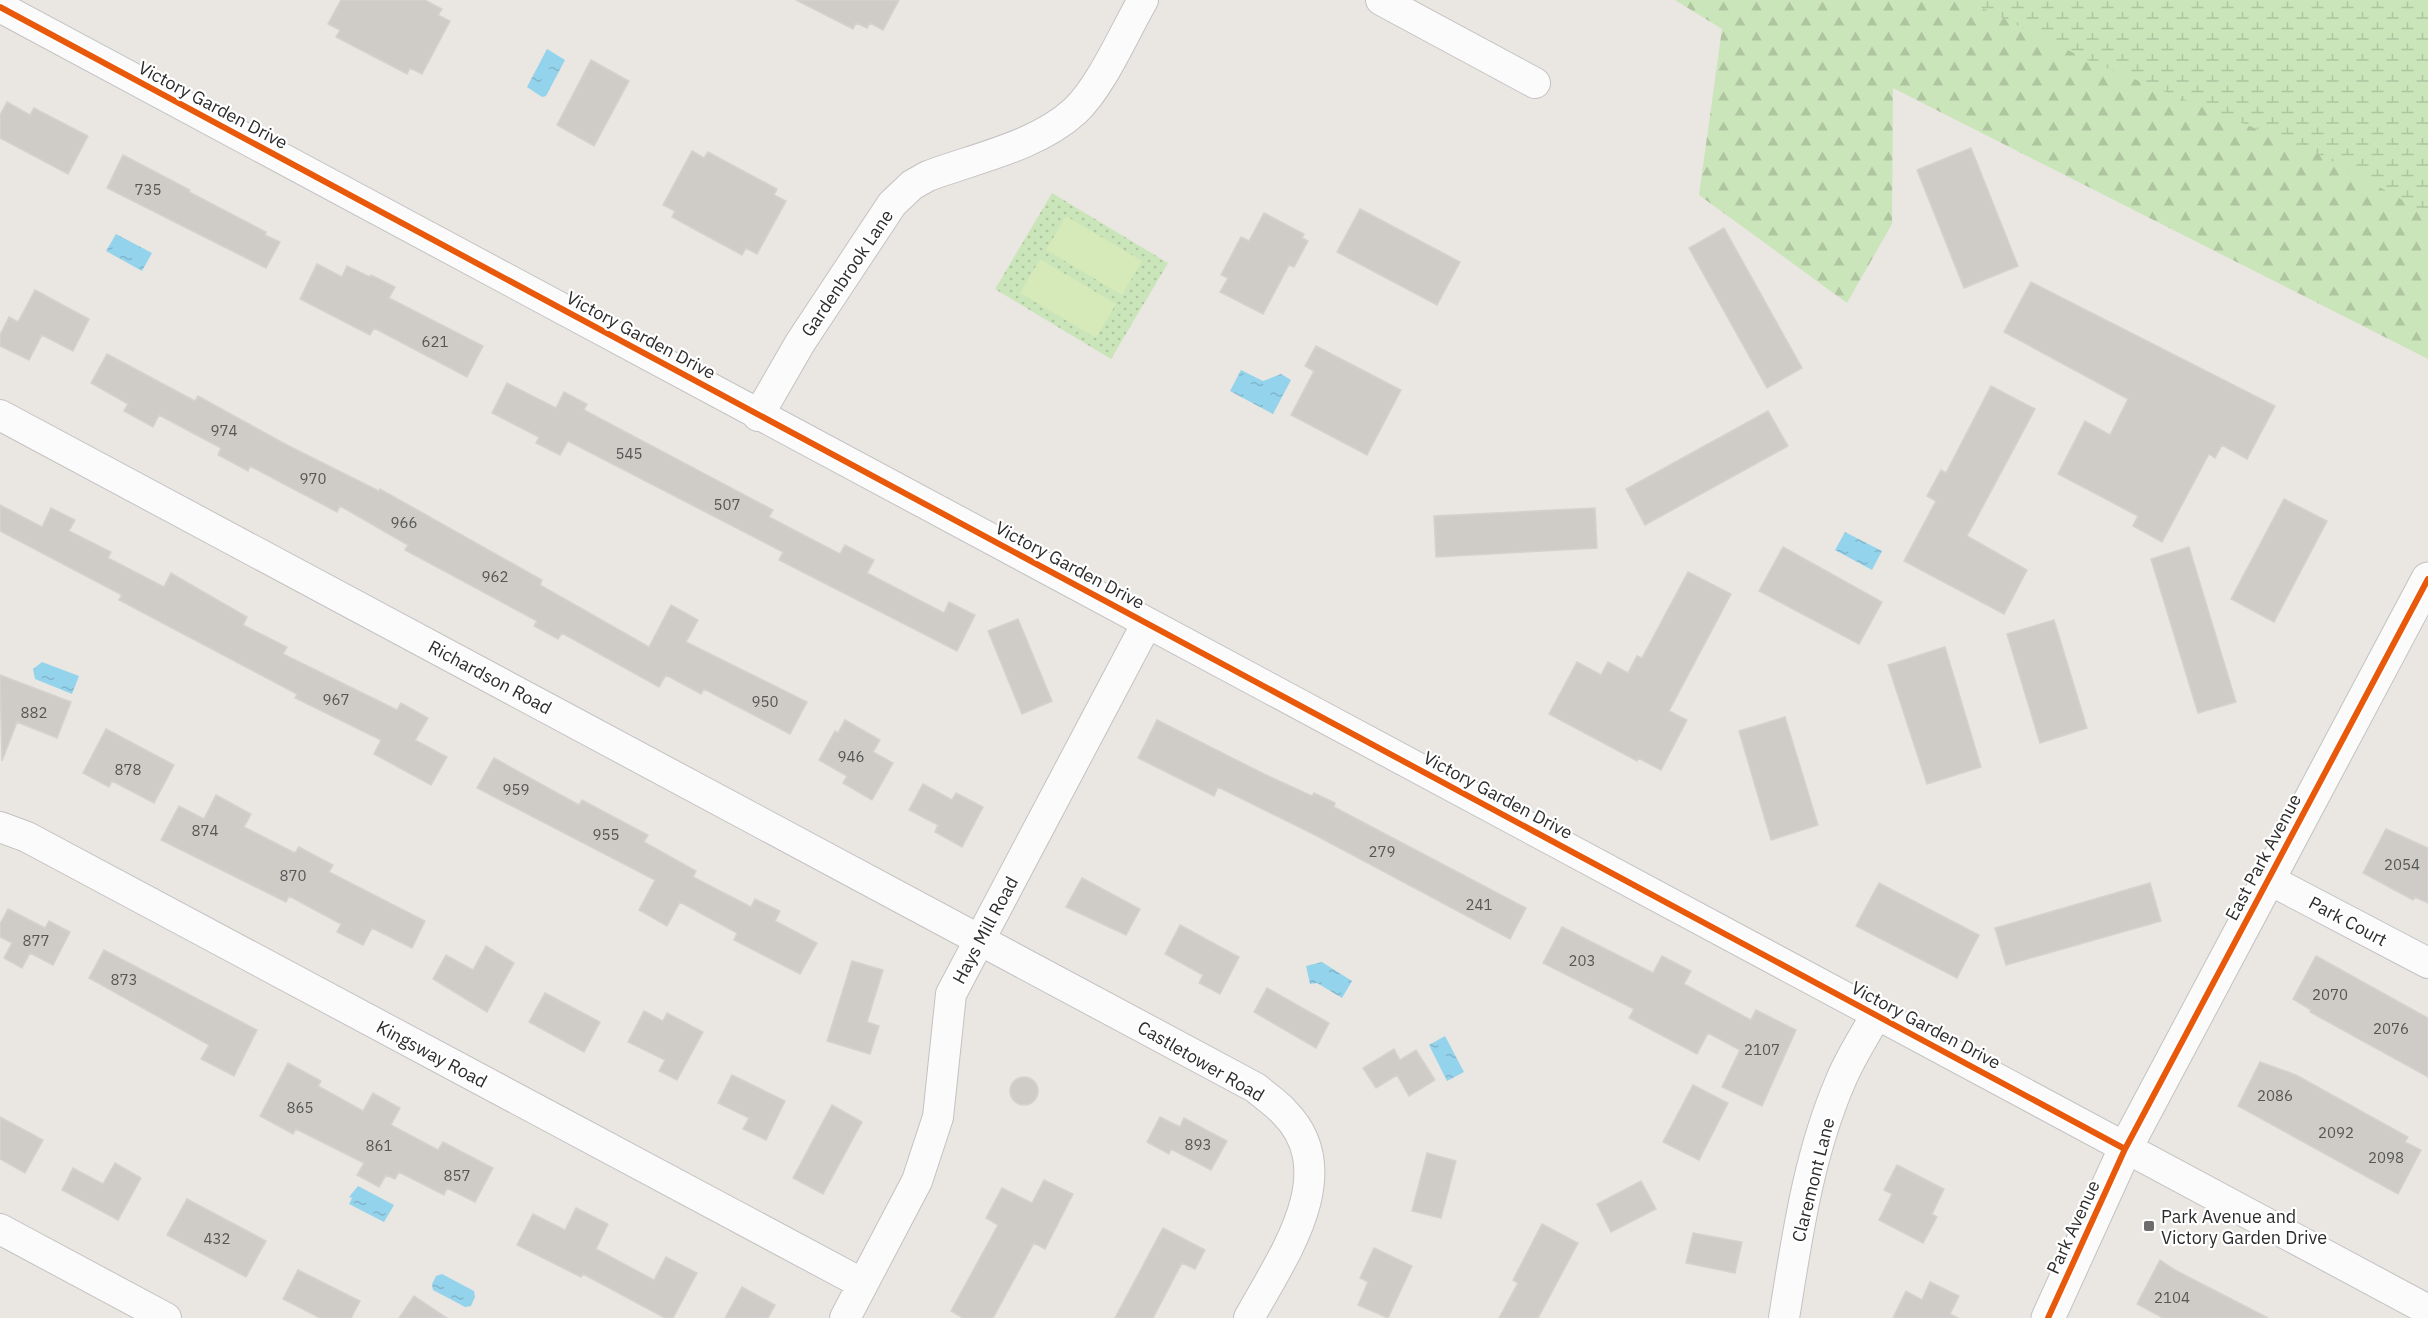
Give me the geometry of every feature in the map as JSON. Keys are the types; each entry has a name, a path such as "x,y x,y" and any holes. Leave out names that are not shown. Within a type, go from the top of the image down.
{"main road":[{"name":"East Park Avenue","path":"2125,1149 2428,579"},
{"name":"Park Avenue","path":"2048,1318 2125,1149"}],"street":[{"name":"Gardenbrook Lane","path":"758,416 800,343 892,204 912,185 928,176 1055,127 1076,110 1089,95 1143,0"},
{"path":"1381,0 1534,83"},
{"name":"Victory Garden Drive","path":"0,8 2425,1309"},
{"name":"Richardson Road","path":"0,415 980,939"},
{"name":"Hays Mill Road","path":"845,1318 917,1181 938,1117 951,994 1147,624"},
{"name":"Kingsway Road","path":"0,826 37,842 863,1284"},
{"name":"Park Court","path":"2268,879 2428,963"},
{"name":"Castletower Road","path":"980,939 1256,1088 1286,1113 1305,1144 1310,1180 1301,1221 1249,1318"},
{"name":"Claremont Lane","path":"1784,1318 1798,1230 1815,1157 1841,1080 1876,1015"},
{"path":"0,1229 166,1318"}],"green space":[{"path":"1675,0 2428,0 2428,359 1893,88 1892,224 1847,303 1699,195 1722,29"},
{"path":"1966,0 2428,0 2428,214 2323,156 2090,61"},
{"path":"1052,193 1168,263 1111,359 995,289"},
{"path":"1066,216 1142,261 1122,295 1046,250"},
{"path":"1040,259 1116,304 1096,338 1020,293"}],"water":[{"path":"547,49 565,60 546,96 542,97 527,87"},
{"path":"116,234 152,253 142,271 106,251"},
{"path":"1241,370 1263,381 1281,374 1291,380 1273,414 1230,391"},
{"path":"1845,532 1882,551 1872,570 1835,550"},
{"path":"42,662 79,676 72,694 35,679 33,669"},
{"path":"1322,962 1352,981 1342,998 1317,983 1310,984 1306,966"},
{"path":"1445,1036 1464,1072 1447,1081 1429,1045"},
{"path":"358,1186 394,1205 384,1222 349,1204 352,1198 349,1197"},
{"path":"442,1274 474,1291 475,1297 471,1306 465,1307 433,1290 432,1284 436,1276"}],"building":[{"path":"341,0 425,0 442,9 438,15 450,21 422,74 410,68 407,74 336,37 340,30 328,24"},
{"path":"796,0 899,0 883,30 870,23 867,28 856,23 853,29"},
{"path":"591,60 629,81 594,146 557,125"},
{"path":"7,102 30,115 34,108 88,136 68,174 0,138 0,115"},
{"path":"1971,148 2018,266 1964,288 1917,170"},
{"path":"692,151 704,158 708,152 777,189 774,195 786,201 757,254 746,248 742,255 672,217 675,211 663,205"},
{"path":"123,155 266,232 265,235 280,242 266,268 107,188"},
{"path":"1360,209 1460,262 1437,305 1337,252"},
{"path":"1264,213 1304,234 1302,238 1308,241 1294,267 1289,265 1263,314 1220,292 1228,278 1221,275 1241,237 1249,241"},
{"path":"1724,228 1802,368 1767,388 1689,248"},
{"path":"317,264 342,277 347,266 370,277 371,275 395,287 389,298 483,346 467,377 374,328 370,335 300,299"},
{"path":"2031,282 2275,406 2247,459 2222,445 2215,458 2209,454 2162,542 2133,526 2138,516 2058,474 2085,421 2110,435 2128,399 2004,332"},
{"path":"35,290 89,319 73,351 42,335 29,360 0,346 0,335 9,317 18,322"},
{"path":"1316,346 1401,390 1367,455 1291,415 1314,371 1305,366"},
{"path":"107,354 195,401 198,396 287,445 379,491 380,489 542,580 540,585 649,647 671,605 698,620 686,642 807,702 790,734 704,689 701,694 666,675 659,687 562,633 558,639 534,626 537,621 405,550 408,545 340,506 337,512 250,466 248,471 218,455 221,448 159,415 153,427 124,411 128,404 91,383"},
{"path":"507,383 556,408 564,392 587,404 584,410 773,510 769,517 840,554 845,545 874,560 867,573 944,613 949,602 975,615 957,651 779,560 783,552 568,441 560,455 536,443 539,437 492,413"},
{"path":"1991,386 2035,409 1967,536 2027,570 2004,614 1904,561 1936,501 1927,496 1941,470 1946,473"},
{"path":"1768,411 1788,446 1645,525 1626,489"},
{"path":"2284,499 2327,521 2274,622 2231,599"},
{"path":"0,505 42,527 51,508 75,520 69,531 111,552 108,558 164,587 171,573 247,617 243,625 287,647 283,654 397,710 401,703 428,718 415,740 447,757 431,785 374,754 381,740 295,698 297,694 119,600 122,595 0,531"},
{"path":"1595,508 1597,548 1436,557 1434,516"},
{"path":"1783,547 1882,602 1859,644 1759,591"},
{"path":"2189,547 2236,702 2198,713 2151,559"},
{"path":"1688,572 1731,594 1669,711 1687,720 1661,770 1638,758 1637,761 1549,714 1577,662 1601,675 1608,662 1628,673 1637,656 1642,658"},
{"path":"1018,619 1052,701 1022,714 988,631"},
{"path":"2054,620 2087,728 2040,743 2007,634"},
{"path":"1945,647 1981,767 1927,784 1888,665"},
{"path":"0,675 71,702 57,738 17,722 2,761"},
{"path":"1785,717 1818,825 1771,840 1739,731"},
{"path":"845,720 880,740 873,752 893,763 872,800 843,783 847,776 819,760 835,731 838,733"},
{"path":"1157,720 1264,774 1312,796 1314,793 1335,803 1334,807 1526,908 1510,939 1319,837 1218,787 1214,796 1138,758"},
{"path":"106,729 174,765 154,803 112,781 109,787 83,773"},
{"path":"494,758 579,805 582,800 648,835 644,842 696,871 693,877 751,907 755,899 780,911 775,921 817,943 800,974 734,940 737,933 680,902 667,926 639,910 655,880 477,788"},
{"path":"923,784 952,800 956,793 983,807 962,847 935,832 938,825 909,810"},
{"path":"216,795 251,814 244,827 295,853 299,847 333,865 329,872 425,921 412,948 372,928 363,945 337,932 341,924 289,896 286,902 161,840 179,806 204,819"},
{"path":"2386,829 2428,848 2428,903 2415,897 2413,900 2363,873"},
{"path":"1082,878 1140,909 1126,935 1066,907"},
{"path":"1879,883 1979,935 1957,978 1856,926"},
{"path":"2150,883 2161,921 2006,965 1995,928"},
{"path":"8,909 45,928 49,921 70,932 53,965 30,953 22,968 4,958 12,943 0,937 0,924"},
{"path":"1180,925 1239,957 1220,994 1199,983 1203,975 1165,954"},
{"path":"1562,927 1653,973 1662,956 1691,971 1684,984 1751,1020 1756,1010 1796,1030 1762,1106 1722,1087 1740,1050 1708,1033 1697,1054 1629,1018 1634,1009 1543,963"},
{"path":"486,946 514,963 487,1012 433,979 446,955 473,970"},
{"path":"104,950 257,1030 234,1076 201,1059 209,1045 89,978"},
{"path":"2316,956 2428,1018 2428,1077 2310,1012 2311,1010 2293,999"},
{"path":"852,961 883,970 867,1022 879,1026 870,1054 827,1041"},
{"path":"1267,988 1329,1023 1316,1048 1254,1012"},
{"path":"545,993 600,1022 584,1052 529,1022"},
{"path":"644,1011 663,1021 667,1013 703,1032 677,1080 659,1071 665,1060 628,1042"},
{"path":"1394,1049 1400,1060 1416,1050 1435,1080 1409,1096 1397,1075 1376,1088 1363,1068"},
{"path":"2260,1062 2296,1075 2408,1137 2405,1142 2421,1150 2398,1194 2238,1106"},
{"path":"288,1063 321,1081 318,1086 363,1111 373,1093 400,1108 391,1125 438,1150 443,1142 493,1168 475,1202 447,1188 444,1195 399,1172 395,1179 386,1175 379,1187 357,1175 364,1163 296,1129 293,1134 260,1116"},
{"path":"732,1075 785,1101 766,1140 743,1129 749,1118 718,1103"},
{"path":"1024,1077 1034,1081 1038,1091 1034,1101 1024,1105 1014,1101 1010,1091 1014,1081"},
{"path":"1693,1085 1728,1103 1699,1160 1663,1142"},
{"path":"832,1105 862,1122 823,1194 793,1178"},
{"path":"0,1117 43,1140 25,1173 0,1159"},
{"path":"1160,1117 1180,1127 1184,1118 1227,1141 1211,1170 1171,1149 1169,1154 1147,1142"},
{"path":"1427,1153 1456,1161 1441,1218 1412,1211"},
{"path":"115,1163 141,1178 118,1220 62,1190 73,1168 103,1184"},
{"path":"1897,1165 1944,1189 1932,1214 1937,1217 1923,1243 1879,1220 1892,1194 1884,1190"},
{"path":"1044,1180 1073,1194 1045,1249 1034,1243 993,1318 963,1318 951,1311 998,1225 986,1218 1002,1188 1032,1203"},
{"path":"1641,1181 1656,1209 1611,1232 1597,1204"},
{"path":"187,1199 266,1241 246,1277 167,1235"},
{"path":"576,1208 608,1224 596,1249 654,1280 666,1257 697,1273 673,1318 665,1318 583,1274 581,1277 517,1245 533,1214 565,1230"},
{"path":"1542,1224 1578,1243 1538,1318 1499,1318 1518,1283 1513,1280"},
{"path":"1163,1228 1205,1250 1195,1269 1182,1263 1153,1318 1115,1318"},
{"path":"1693,1233 1742,1242 1735,1273 1686,1263"},
{"path":"1374,1248 1412,1266 1388,1318 1358,1305 1368,1282 1360,1278"},
{"path":"2160,1260 2268,1318 2163,1318 2137,1304"},
{"path":"298,1270 360,1301 351,1318 320,1318 283,1299"},
{"path":"1930,1282 1959,1296 1950,1314 1958,1318 1893,1318 1906,1291 1922,1300"},
{"path":"742,1287 775,1305 768,1318 725,1318"},
{"path":"414,1296 447,1318 399,1318"}],"cycle path":[{"path":"0,7 2125,1149"},
{"path":"2048,1318 2125,1149 2428,579"}],"place":[{"name":"Park Avenue and Victory Garden Drive","path":"2149,1226"}]}
